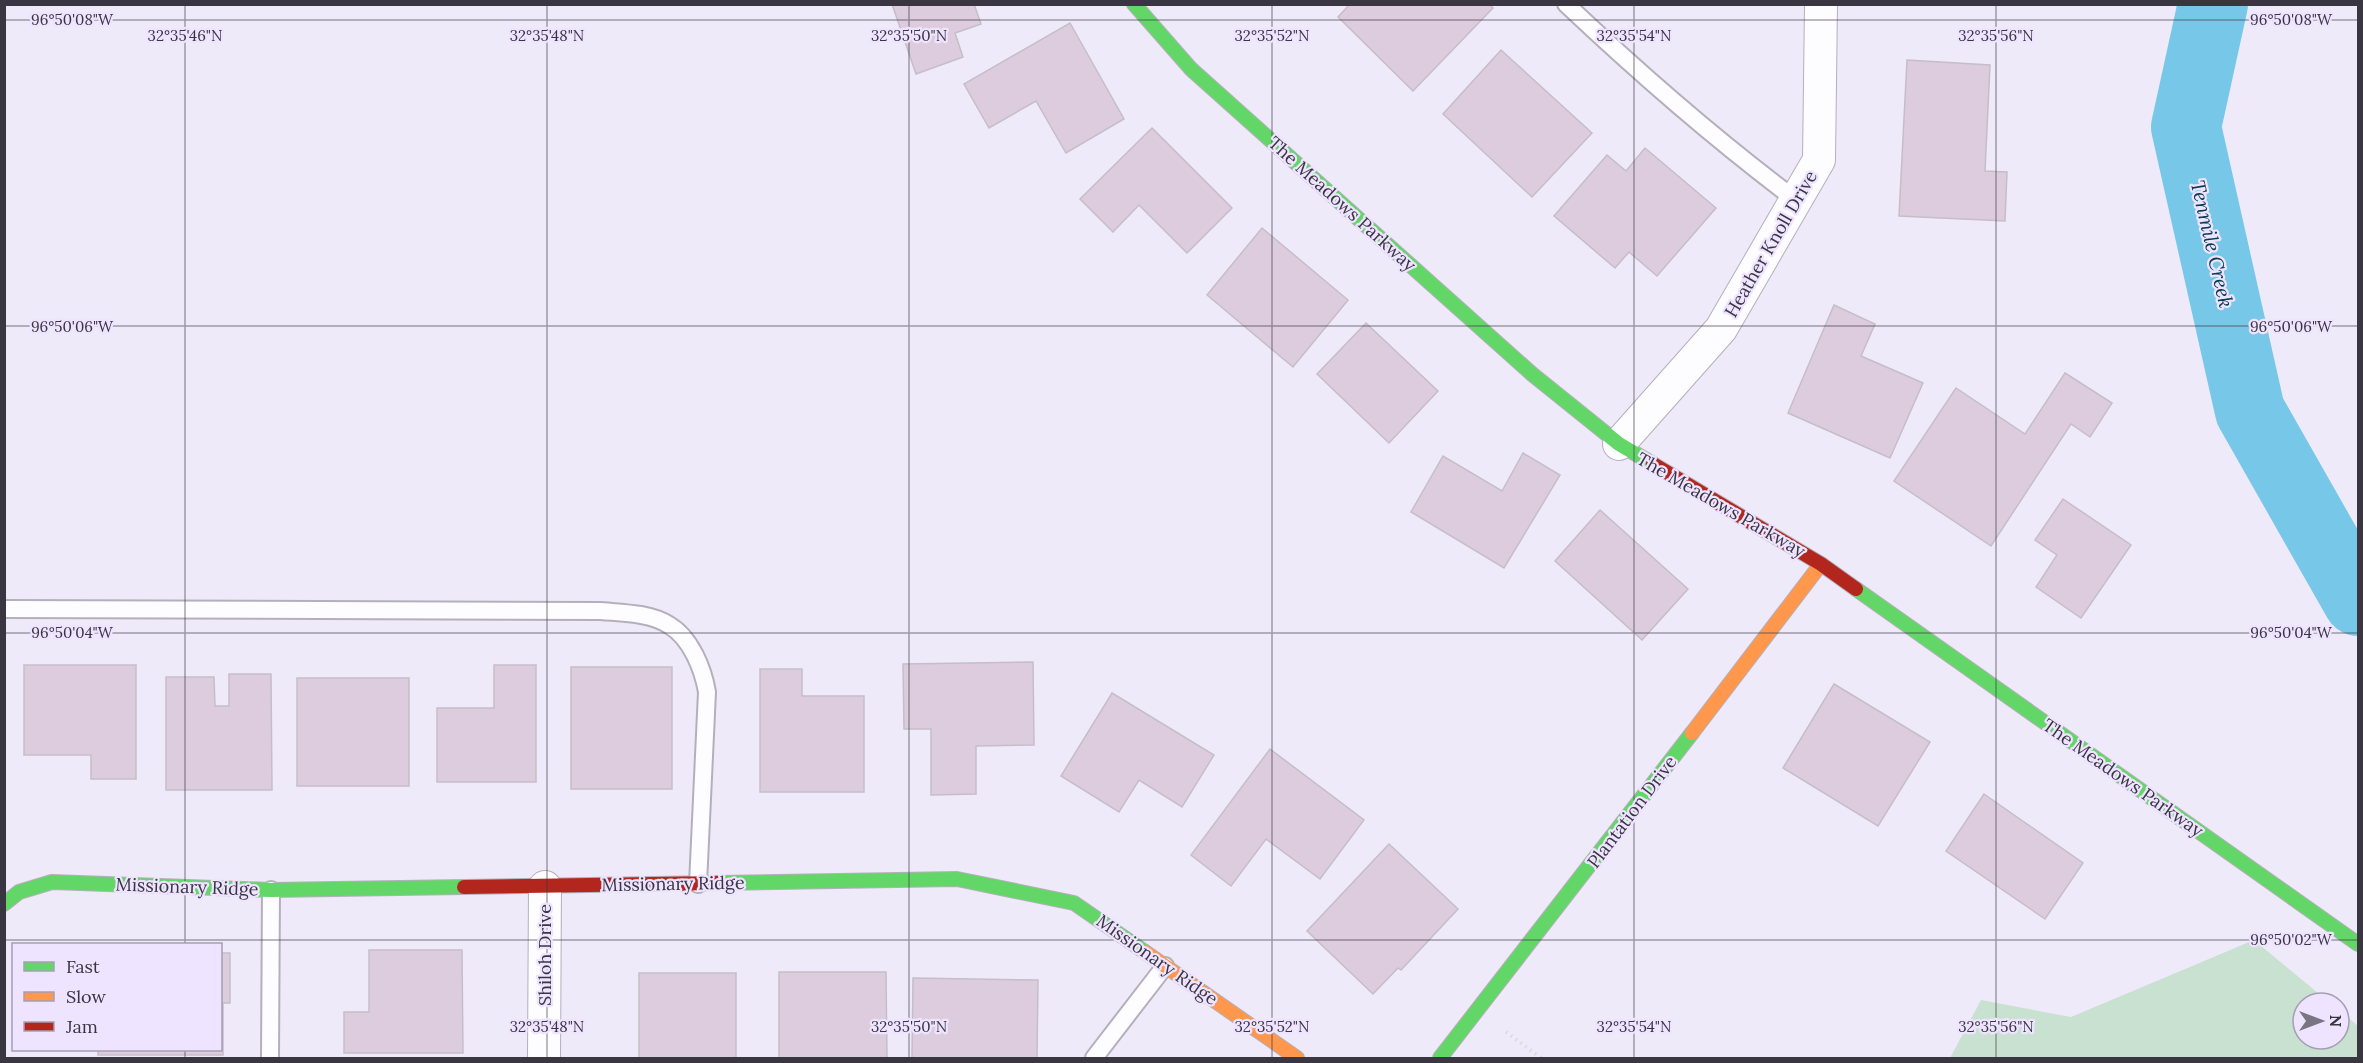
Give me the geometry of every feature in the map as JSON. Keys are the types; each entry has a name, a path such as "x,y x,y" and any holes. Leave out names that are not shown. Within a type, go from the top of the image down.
{"street":[{"name":"The Meadows Parkway","path":"1134,4 1191,69 1533,374 1618,444 1821,564 2358,944"},
{"name":"Heather Knoll Drive","path":"1618,444 1721,329 1819,160 1821,4"},
{"name":"Plantation Drive","path":"1440,1059 1821,564"},
{"name":"Missionary Ridge","path":"4,904 24,889 52,882 271,890 957,879 1074,903 1297,1059"},
{"name":"Shiloh Drive","path":"544,1059 545,887"}],"lane":[{"path":"1566,4 1606,42 1796,200"},
{"path":"4,609 601,611 644,616 670,625 690,646 703,671 707,692 698,884"},
{"path":"270,1059 271,890"},
{"path":"1094,1059 1165,966"}],"path":[{"path":"1476,1012 1541,1059"}],"green space":[{"path":"2254,940 2316,991 2291,991 2291,1051 2351,1051 2351,1020 2358,1026 2358,1058 1950,1058 1981,1000 2071,1017"}],"building":[{"path":"892,4 974,4 981,24 955,33 963,57 916,74"},
{"path":"1350,4 1489,4 1493,8 1413,91 1338,17"},
{"path":"1070,23 1124,119 1066,153 1036,101 989,128 964,84"},
{"path":"1501,50 1592,133 1532,197 1443,114"},
{"path":"1907,60 1990,65 1985,171 2007,172 2005,221 1899,216"},
{"path":"1152,128 1232,208 1187,253 1139,205 1113,232 1080,199"},
{"path":"1645,148 1716,208 1657,276 1629,252 1615,268 1554,216 1607,155 1626,171"},
{"path":"1262,228 1348,300 1293,367 1207,295"},
{"path":"1834,305 1875,324 1861,356 1923,383 1890,458 1788,413"},
{"path":"1366,323 1438,391 1389,443 1317,374"},
{"path":"2065,373 2112,403 2090,437 2071,424 1991,546 1894,481 1956,388 2025,434"},
{"path":"1523,453 1560,475 1504,568 1411,512 1443,456 1502,491"},
{"path":"2063,499 2131,545 2081,618 2036,587 2057,555 2035,540"},
{"path":"1600,510 1688,589 1642,640 1555,561"},
{"path":"1033,662 1034,745 976,746 976,794 931,795 931,729 904,729 903,664"},
{"path":"24,665 136,665 136,779 91,779 91,755 24,755"},
{"path":"494,665 536,665 536,782 437,782 437,708 494,708"},
{"path":"571,667 672,667 672,789 571,789"},
{"path":"760,669 802,669 802,696 864,696 864,792 760,792"},
{"path":"229,674 271,674 272,790 166,790 166,677 214,677 215,706 229,706"},
{"path":"297,678 409,678 409,786 297,786"},
{"path":"1834,684 1930,742 1878,826 1783,768"},
{"path":"1112,693 1214,755 1182,807 1139,780 1119,812 1061,776"},
{"path":"1270,749 1364,820 1320,879 1266,839 1231,886 1191,855"},
{"path":"1984,794 2083,863 2045,919 1946,851"},
{"path":"1389,844 1458,909 1401,970 1398,968 1373,994 1307,931"},
{"path":"369,950 462,950 463,1053 344,1053 344,1012 369,1012"},
{"path":"222,953 230,953 230,1003 223,1003 223,1055 98,1055 98,1051 222,1051"},
{"path":"779,972 886,972 887,1058 779,1058"},
{"path":"639,973 736,973 736,1058 639,1058"},
{"path":"913,978 1038,980 1037,1058 912,1058"}],"waterway":[{"name":"Tenmile Creek","path":"2213,4 2186,127 2250,411 2358,601"}],"traffic: fast":[{"path":"1134,4 1191,69 1532,374 1619,444 1653,464"},
{"path":"1856,589 2358,944"},
{"path":"1440,1058 1692,733"},
{"path":"719,883 957,879 1074,903 1145,952"},
{"path":"4,904 19,892 52,882 271,890 464,887"}],"traffic: slow":[{"path":"1692,733 1821,564"},
{"path":"1145,952 1297,1058"}],"traffic: jam":[{"path":"1653,464 1821,564 1856,589"},
{"path":"464,887 719,883"}]}
